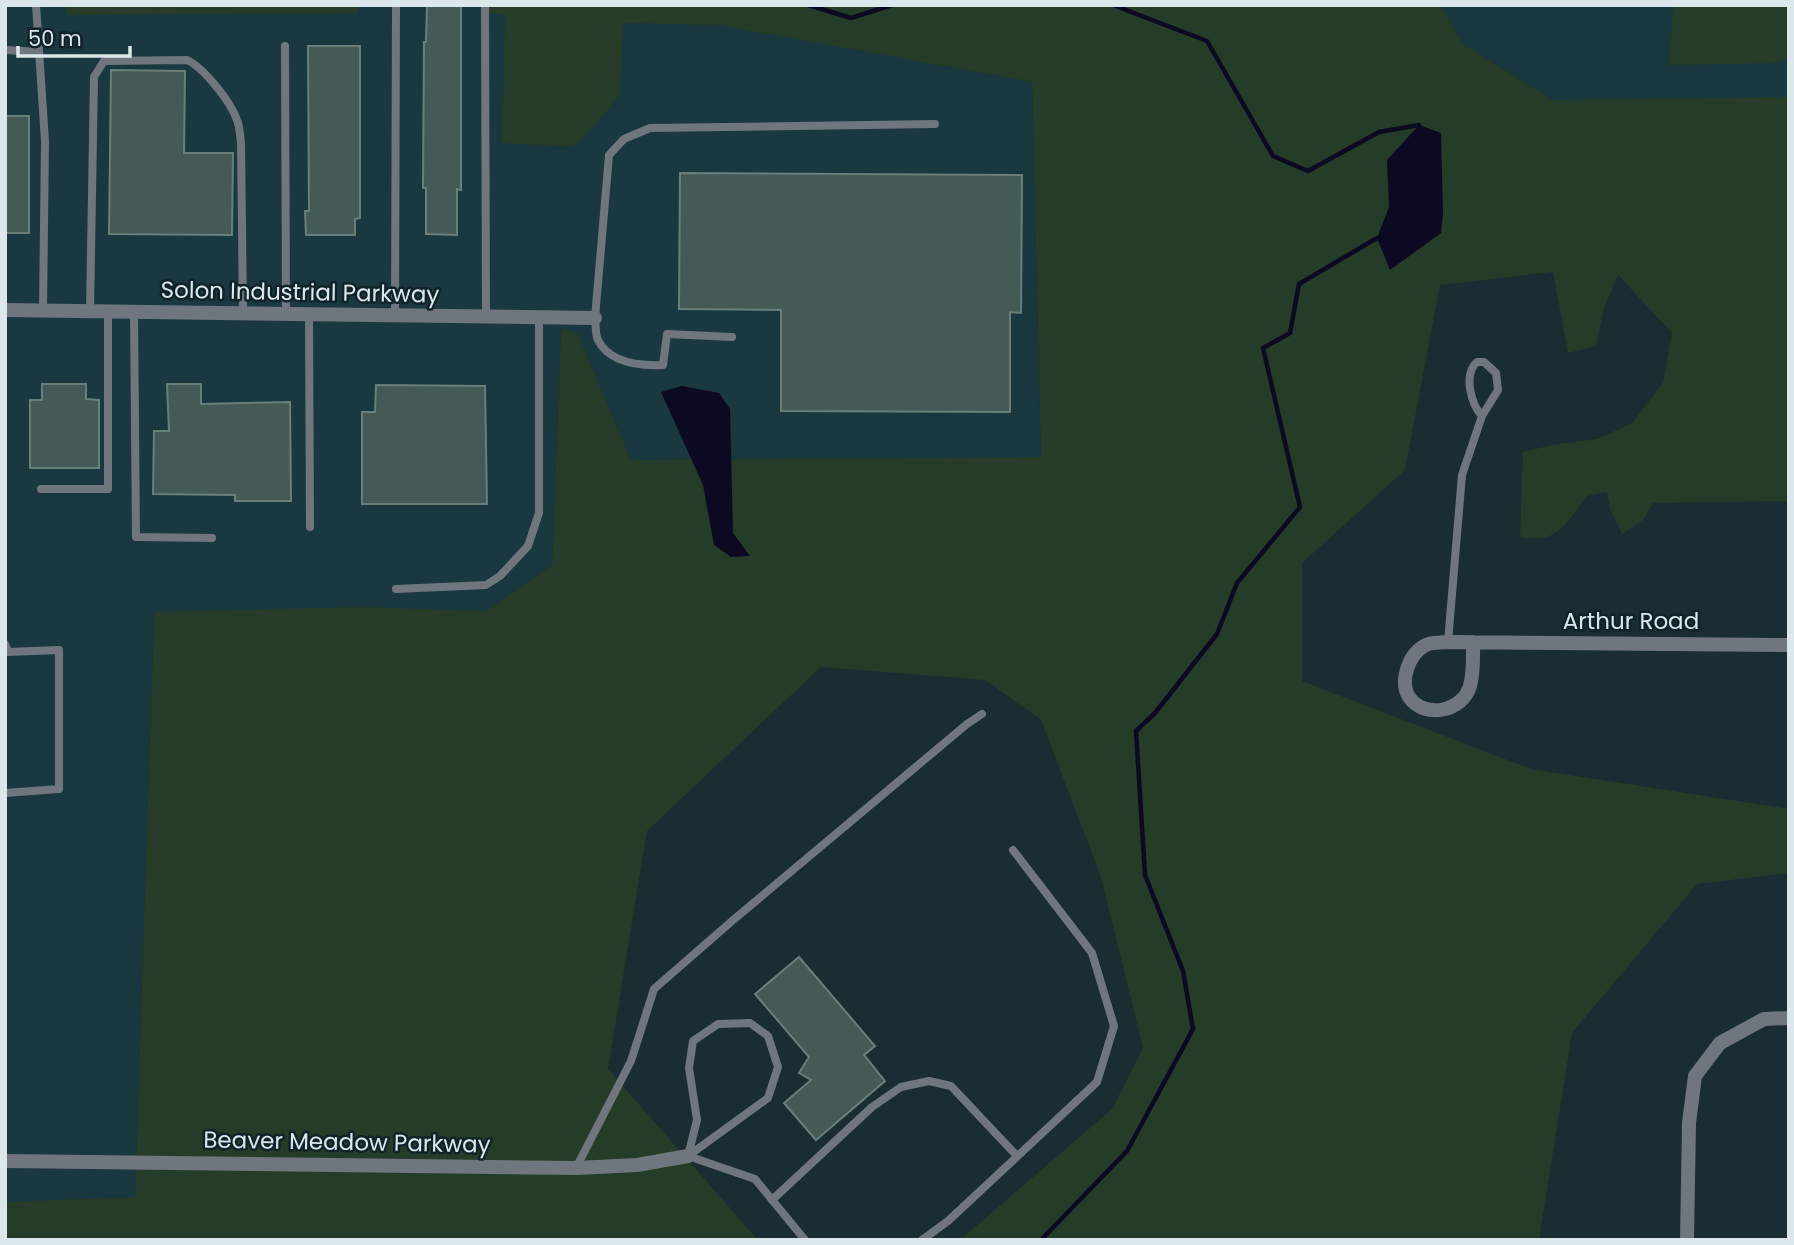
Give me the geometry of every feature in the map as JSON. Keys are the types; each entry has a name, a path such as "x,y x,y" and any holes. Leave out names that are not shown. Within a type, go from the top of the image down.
{"street":[{"name":"Solon Industrial Parkway","path":"5,310 595,318"},
{"name":"Arthur Road","path":"1473,642 1471,686 1458,704 1445,710 1432,710 1419,705 1410,697 1405,684 1406,673 1417,653 1426,645 1448,642 1473,642 1789,645"},
{"path":"1687,1240 1689,1123 1695,1076 1720,1043 1764,1018 1789,1018"},
{"name":"Beaver Meadow Parkway","path":"5,1161 576,1168 637,1164 688,1156"}],"lane":[{"path":"36,5 45,141 43,310"},
{"path":"395,316 396,5"},
{"path":"485,5 486,317"},
{"path":"285,47 286,314"},
{"path":"5,50 39,51"},
{"path":"90,311 94,77 104,61 187,60 197,64 228,102 237,120 241,143 243,313"},
{"path":"732,337 667,334 663,365 637,366 610,354 597,339 595,318 609,155 624,139 650,128 935,124"},
{"path":"41,489 108,489 108,312"},
{"path":"134,312 136,537 212,538"},
{"path":"309,314 310,527"},
{"path":"396,589 486,584 500,576 528,546 539,513 539,317"},
{"path":"1448,642 1462,475 1482,416 1498,390 1499,380 1491,367 1477,362 1469,373 1476,410 1482,416"},
{"path":"5,644 8,652 58,650 59,664 59,789 5,793"},
{"path":"576,1168 631,1061 654,989 742,912 982,714"},
{"path":"922,1240 948,1221 1097,1082 1114,1026 1093,953 1013,850"},
{"path":"750,1023 768,1036 778,1067 768,1098 688,1156 697,1121 689,1068 692,1041 718,1024 750,1023"},
{"path":"772,1200 872,1107 901,1087 929,1081 951,1086 1017,1156"},
{"path":"688,1156 755,1179 805,1240"}],"shaded area":[{"path":"5,5 485,5 623,23 719,24 1032,82 1041,458 631,460 578,334 561,328 552,565 486,611 154,612 135,1198 5,1202"},
{"path":"1440,5 1789,5 1789,100 1553,100 1463,44"},
{"path":"1419,125 1441,133 1441,233 1390,270 1377,238 1389,207 1387,160"},
{"path":"682,386 719,393 730,409 733,533 750,556 731,557 714,545 703,485 661,392"}],"green space":[{"path":"67,5 358,5 358,13 67,15"},
{"path":"485,5 1440,5 1463,44 1553,100 1789,97 1789,501 1653,503 1643,520 1622,534 1610,509 1607,492 1587,496 1567,523 1553,534 1533,538 1520,537 1523,452 1597,439 1632,423 1663,383 1672,333 1618,275 1604,308 1596,346 1568,353 1553,272 1440,285 1405,470 1302,563 1302,681 1531,769 1789,809 1789,873 1697,884 1572,1033 1539,1240 960,1240 1112,1109 1143,1048 1101,877 1041,720 985,680 821,667 647,831 608,1069 758,1240 5,1240 5,1202 135,1197 154,612 359,607 486,611 552,565 561,328 578,334 631,460 1041,457 1032,82 719,25 623,23 620,95 581,141 571,147 502,143 505,15 486,13","holes":["1389,207 1390,269 1377,238"]},
{"path":"1671,5 1789,5 1789,58 1777,63 1669,65"}],"building":[{"path":"427,5 461,5 461,190 457,189 457,235 426,234 426,188 423,188 424,42"},
{"path":"308,46 360,46 360,218 355,219 355,235 306,235 305,211 309,211"},
{"path":"111,70 185,71 184,153 233,153 232,235 109,234"},
{"path":"5,116 29,116 29,233 5,233"},
{"path":"680,173 1022,175 1021,313 1010,312 1010,412 781,411 781,310 679,309"},
{"path":"42,384 86,384 86,399 99,400 99,468 30,468 30,400 42,400"},
{"path":"167,384 201,384 201,404 290,402 291,501 235,501 235,495 153,494 154,431 169,431"},
{"path":"376,385 485,386 487,504 362,504 362,412 375,412"},
{"path":"799,957 875,1046 864,1055 885,1081 816,1140 784,1103 811,1080 799,1073 809,1057 755,994"}],"waterway":[{"path":"808,5 851,18 892,5"},
{"path":"1113,5 1207,41 1273,156 1308,171 1379,132 1419,125"},
{"path":"1041,1240 1127,1151 1193,1029 1183,971 1145,875 1136,731 1155,713 1217,634 1237,583 1300,507 1263,348 1290,333 1299,284 1377,238"}]}
